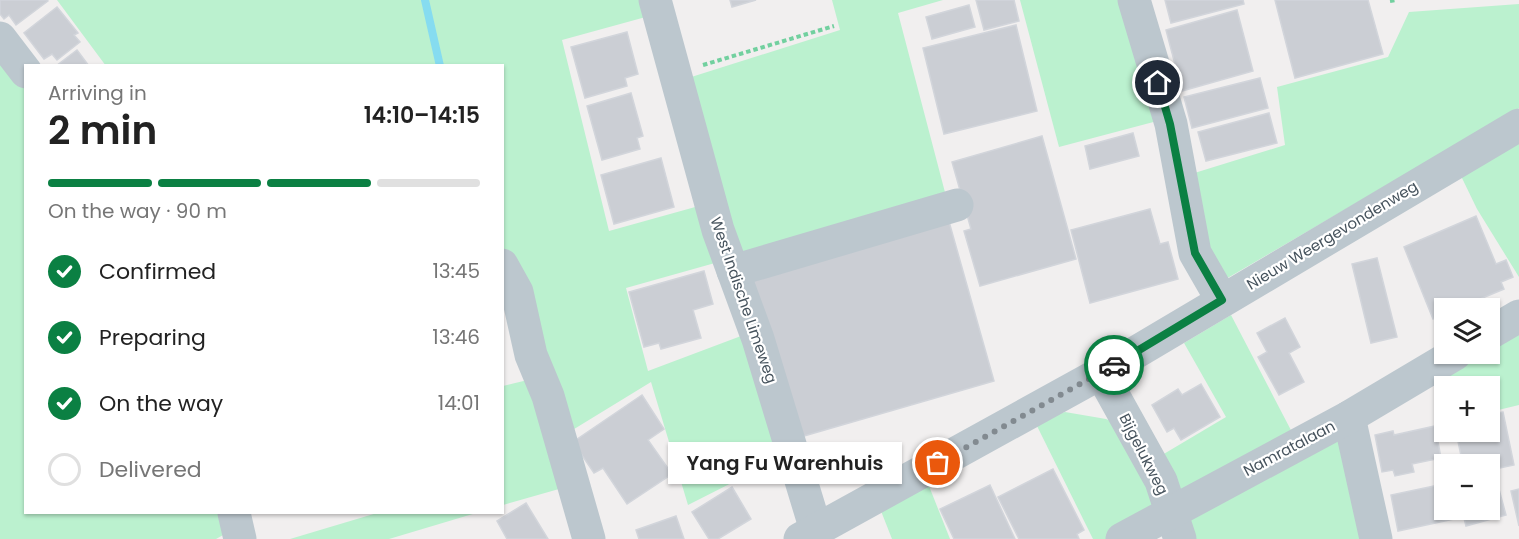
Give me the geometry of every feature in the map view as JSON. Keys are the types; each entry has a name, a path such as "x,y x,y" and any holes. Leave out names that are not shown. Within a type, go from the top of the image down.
{"street":[{"name":"West Indische Limeweg","path":"655,0 718,230 762,350 808,534"},
{"path":"1134,0 1170,124 1195,253 1222,300"},
{"path":"0,38 24,69"},
{"name":"Nieuw Weergevondenweg","path":"808,534 1101,373 1519,125"},
{"path":"733,271 957,205"},
{"path":"504,269 517,292 531,355 548,396 589,539"},
{"path":"1500,327 1519,316"},
{"name":"Namratalaan","path":"1122,539 1176,525 1438,364"},
{"name":"Bijgelukweg","path":"1101,373 1161,481 1176,525"},
{"path":"1349,417 1376,539"},
{"path":"234,514 240,539"}],"path":[{"path":"1390,1 1396,0"},
{"path":"676,73 834,26"}],"green space":[{"path":"57,0 649,0 653,15 562,40 609,231 706,204 722,261 626,288 648,371 749,333 787,455 688,505 651,382 566,434 504,260 504,64 105,64"},
{"path":"832,0 943,0 898,13 947,200 740,259 685,79 840,30"},
{"path":"1020,0 1126,0 1161,120 1059,147"},
{"path":"1519,4 1519,108 1219,283 1188,175 1285,145 1277,87 1388,57 1409,12"},
{"path":"0,40 24,76 24,514 227,514 232,530 216,539 0,539"},
{"path":"1519,142 1519,277 1477,209 1461,176"},
{"path":"1231,315 1294,436 1186,491 1177,488 1157,458 1226,417 1184,343"},
{"path":"1519,322 1519,405 1500,410 1500,376 1434,376 1434,379 1433,374 1450,364 1500,364 1500,334"},
{"path":"536,378 566,487 504,505 504,386"},
{"path":"1065,412 1106,419 1120,425 1157,501 1106,539 1093,539 1037,426 1052,416"},
{"path":"1335,432 1370,539 1189,539 1188,510"},
{"path":"929,486 950,539 892,539 881,511"},
{"path":"374,514 473,514 389,539 290,539"}],"building":[{"path":"0,0 48,1 16,25 9,15 4,19 0,14"},
{"path":"730,0 756,0 732,7"},
{"path":"976,0 1014,0 1019,21 984,30"},
{"path":"1165,0 1243,0 1244,4 1171,23"},
{"path":"1275,0 1368,0 1383,54 1295,78"},
{"path":"969,5 975,27 932,39 926,17"},
{"path":"57,7 78,33 74,35 80,42 57,60 52,54 44,59 24,33"},
{"path":"1237,10 1253,71 1182,91 1166,30"},
{"path":"1016,25 1037,111 944,134 923,48"},
{"path":"627,32 638,74 625,78 627,86 585,98 571,47"},
{"path":"77,50 88,64 59,64"},
{"path":"1260,78 1268,108 1192,128 1184,97"},
{"path":"631,93 643,136 637,138 640,149 602,160 587,106"},
{"path":"1269,113 1277,143 1206,161 1198,132"},
{"path":"1133,133 1139,156 1090,169 1085,146"},
{"path":"1042,136 1076,259 980,286 964,231 971,229 952,162"},
{"path":"661,158 674,207 614,224 601,175"},
{"path":"1150,209 1160,244 1168,242 1178,279 1090,303 1071,230"},
{"path":"1476,216 1496,264 1506,260 1513,277 1501,282 1504,289 1482,298 1434,298 1433,319 1404,247"},
{"path":"948,218 994,381 797,438 751,275"},
{"path":"1377,258 1397,337 1371,343 1352,264"},
{"path":"704,271 713,304 693,310 701,338 661,349 659,343 644,347 629,292"},
{"path":"1285,318 1300,347 1289,353 1304,382 1279,395 1258,357 1267,352 1257,333"},
{"path":"1201,384 1220,417 1181,440 1174,428 1167,432 1152,405 1178,389 1182,395"},
{"path":"642,395 664,429 648,440 672,474 627,504 603,468 594,473 573,442"},
{"path":"1500,412 1503,412 1514,465 1500,468 1500,454 1461,454 1458,442 1500,442"},
{"path":"1434,426 1434,442 1438,442 1440,454 1434,454 1434,459 1412,464 1414,472 1395,476 1393,470 1382,472 1375,435 1393,431 1394,435"},
{"path":"1053,469 1084,530 1077,534 1079,539 1019,539 998,497"},
{"path":"990,485 1015,539 954,539 940,509"},
{"path":"1434,486 1434,520 1450,520 1398,531 1391,495"},
{"path":"732,487 751,519 718,539 709,539 692,512"},
{"path":"1519,489 1519,526 1511,491"},
{"path":"1500,493 1506,515 1500,517"},
{"path":"526,503 548,539 507,539 497,521"},
{"path":"676,516 684,539 639,539 636,530"},
{"path":"1464,520 1488,520 1466,526"}],"waterway":[{"path":"425,0 440,64"}],"way so far":[{"path":"938,463 1114,365"}],"place":[{"name":"Yang Fu Warenhuis","path":"938,463"}],"route":[{"path":"1114,365 1222,300 1195,253 1170,124 1158,83"}]}
